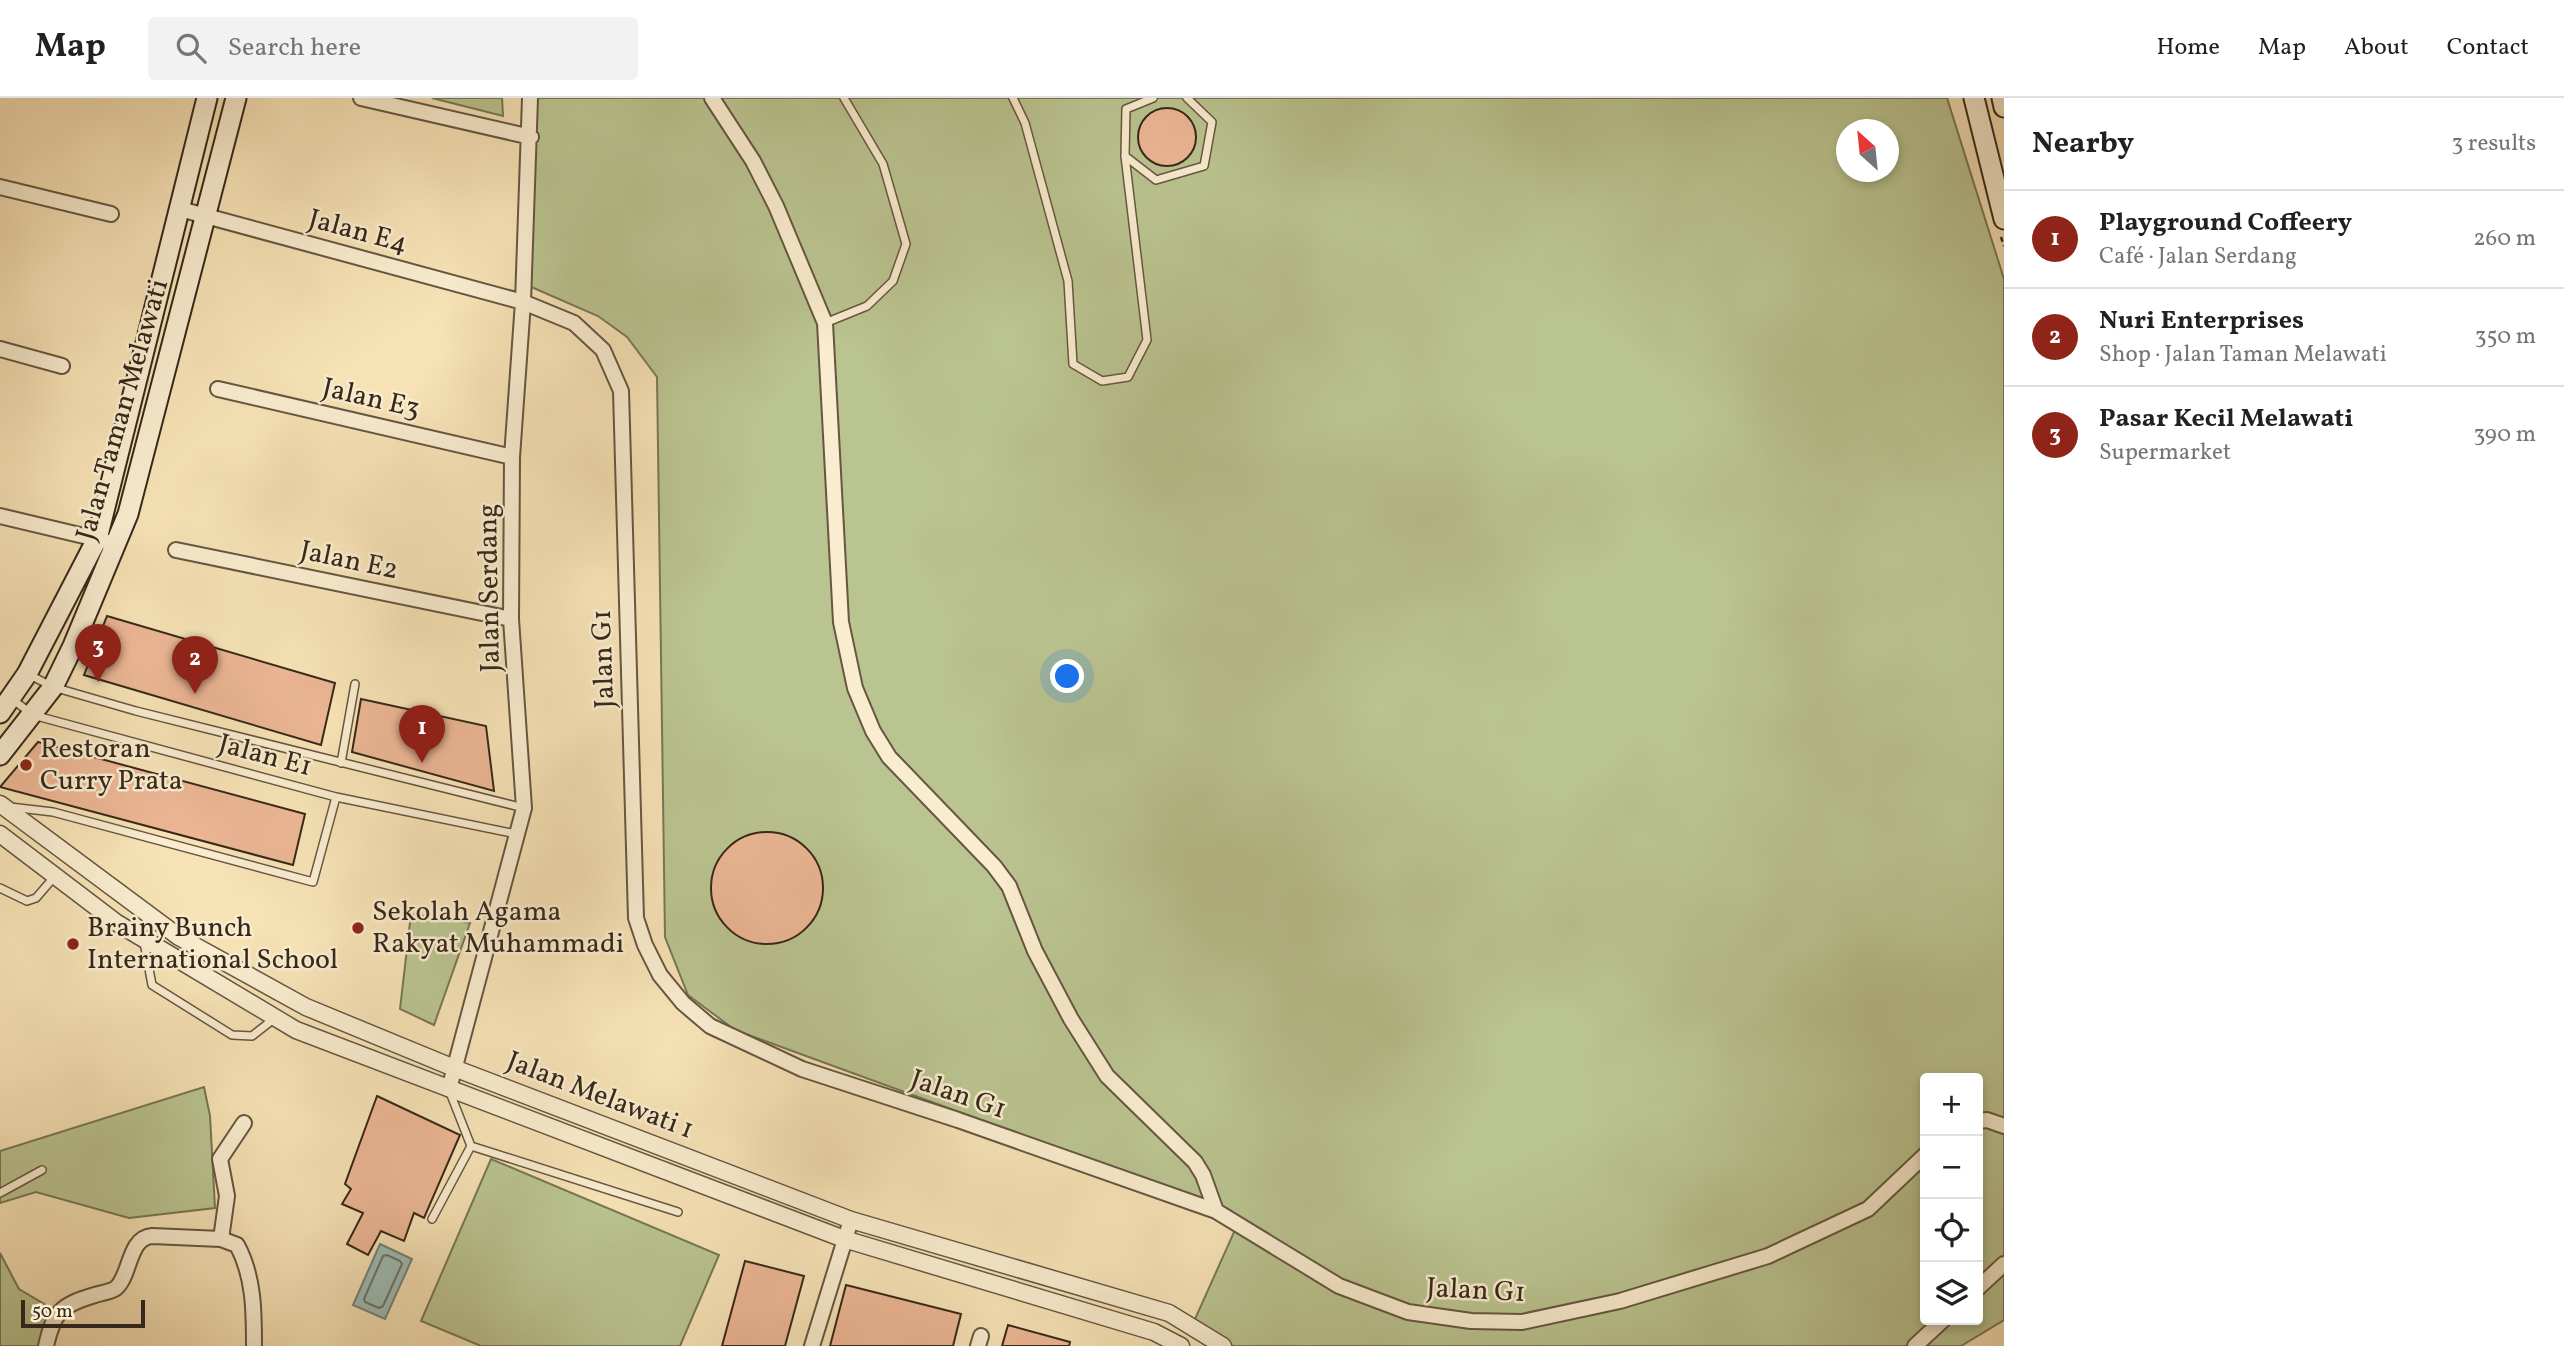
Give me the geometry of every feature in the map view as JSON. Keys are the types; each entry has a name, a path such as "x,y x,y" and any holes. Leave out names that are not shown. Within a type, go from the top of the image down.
{"main road":[{"name":"Jalan Taman Melawati","path":"5,706 27,674 97,539 207,98"},
{"name":"Jalan Taman Melawati","path":"0,755 53,687 128,514 236,98"},
{"path":"1974,98 2004,219"},
{"path":"2002,98 2004,107"}],"street":[{"path":"360,98 531,137"},
{"name":"Jalan Serdang","path":"449,1089 524,808 511,620 512,457 523,302 531,137 530,98"},
{"path":"712,98 753,161 776,206 825,324 841,622 855,688 873,731 889,757 995,866 1009,886 1035,951 1100,1065 1195,1162 1203,1175 1216,1211"},
{"path":"0,187 111,214"},
{"name":"Jalan E4","path":"180,209 523,302"},
{"name":"Jalan G1","path":"523,302 574,323 603,350 621,391 635,918 660,975 683,1003 710,1026 802,1069 958,1120 1216,1211 1339,1286 1408,1312 1471,1321 1522,1322 1620,1301 1768,1256 1868,1209 1920,1160"},
{"path":"0,349 62,366"},
{"name":"Jalan E3","path":"218,389 512,457"},
{"path":"0,516 117,544"},
{"name":"Jalan E2","path":"176,550 511,620"},
{"name":"Jalan Melawati 1","path":"1,805 179,937 306,1007 454,1068 851,1220 1169,1313 1223,1346"},
{"path":"0,834 117,923 296,1030 844,1239 1154,1332 1181,1346"},
{"path":"1983,1120 2004,1126"},
{"path":"221,1238 227,1196 219,1159 244,1124"},
{"path":"812,1346 851,1220"},
{"path":"46,1346 55,1316 60,1309 115,1289 124,1278 132,1253 142,1240 148,1237 221,1238 237,1245 246,1260 254,1308 254,1346"},
{"path":"1983,1283 2004,1264"},
{"path":"1915,1346 1938,1325"}],"lane":[{"path":"825,324 867,306 893,281 906,244 883,164 844,98"},
{"path":"1013,98 1025,123 1068,281 1073,364 1102,381 1128,377 1147,340 1125,156 1126,109 1153,98"},
{"path":"1125,156 1156,180 1204,166 1212,122 1187,98"},
{"name":"Jalan E1","path":"27,674 53,687 136,712 524,808"},
{"path":"341,763 355,684"},
{"name":"Jalan E1","path":"5,706 336,797 516,834"},
{"path":"1,805 53,812 313,882 336,797"},
{"path":"0,888 27,901 36,898 55,876"},
{"path":"143,938 152,985 232,1035 252,1037 276,1018"},
{"path":"432,1219 471,1146 449,1089"},
{"path":"471,1146 678,1212"},
{"path":"0,1193 42,1170"}],"green space":[{"path":"432,98 502,98 503,116"},
{"path":"530,98 1947,98 2004,279 2004,1320 1961,1346 1227,1346 1191,1328 1235,1230 1177,1196 970,1116 735,1030 688,995 665,937 657,377 627,337 598,316 529,286"},
{"path":"411,914 470,923 434,1025 400,1009"},
{"path":"204,1087 210,1116 215,1208 129,1218 36,1192 0,1203 0,1151"},
{"path":"491,1159 719,1255 680,1346 481,1346 421,1321"},
{"path":"0,1253 19,1289 51,1308 45,1346 0,1346"}],"water":[{"path":"380,1244 412,1259 385,1319 353,1305"}],"building":[{"path":"1167,108 1188,116 1196,137 1188,158 1167,166 1146,158 1138,137 1146,116"},
{"path":"107,616 335,683 321,745 84,675"},
{"path":"361,699 486,726 494,791 352,752"},
{"path":"38,742 305,814 293,865 0,787"},
{"path":"767,832 788,836 806,849 819,867 823,888 819,909 806,927 788,940 767,944 746,940 728,927 715,909 711,888 715,867 728,849 746,836"},
{"path":"377,1096 460,1135 424,1218 414,1213 404,1241 381,1231 368,1255 347,1244 363,1213 342,1204 351,1189 345,1184"},
{"path":"745,1261 804,1276 785,1346 722,1346"},
{"path":"846,1285 961,1314 953,1346 830,1346"},
{"path":"1008,1325 1070,1342 1069,1346 1002,1346"}],"place":[{"name":"Pasar Kecil Melawati","path":"98,682"},
{"name":"Nuri Enterprises","path":"195,694"},
{"name":"Playground Coffeery","path":"422,763"},
{"name":"Restoran Curry Prata","path":"26,765"},
{"name":"Sekolah Agama Rakyat Muhammadi","path":"358,928"},
{"name":"Brainy Bunch International School","path":"73,944"}]}
